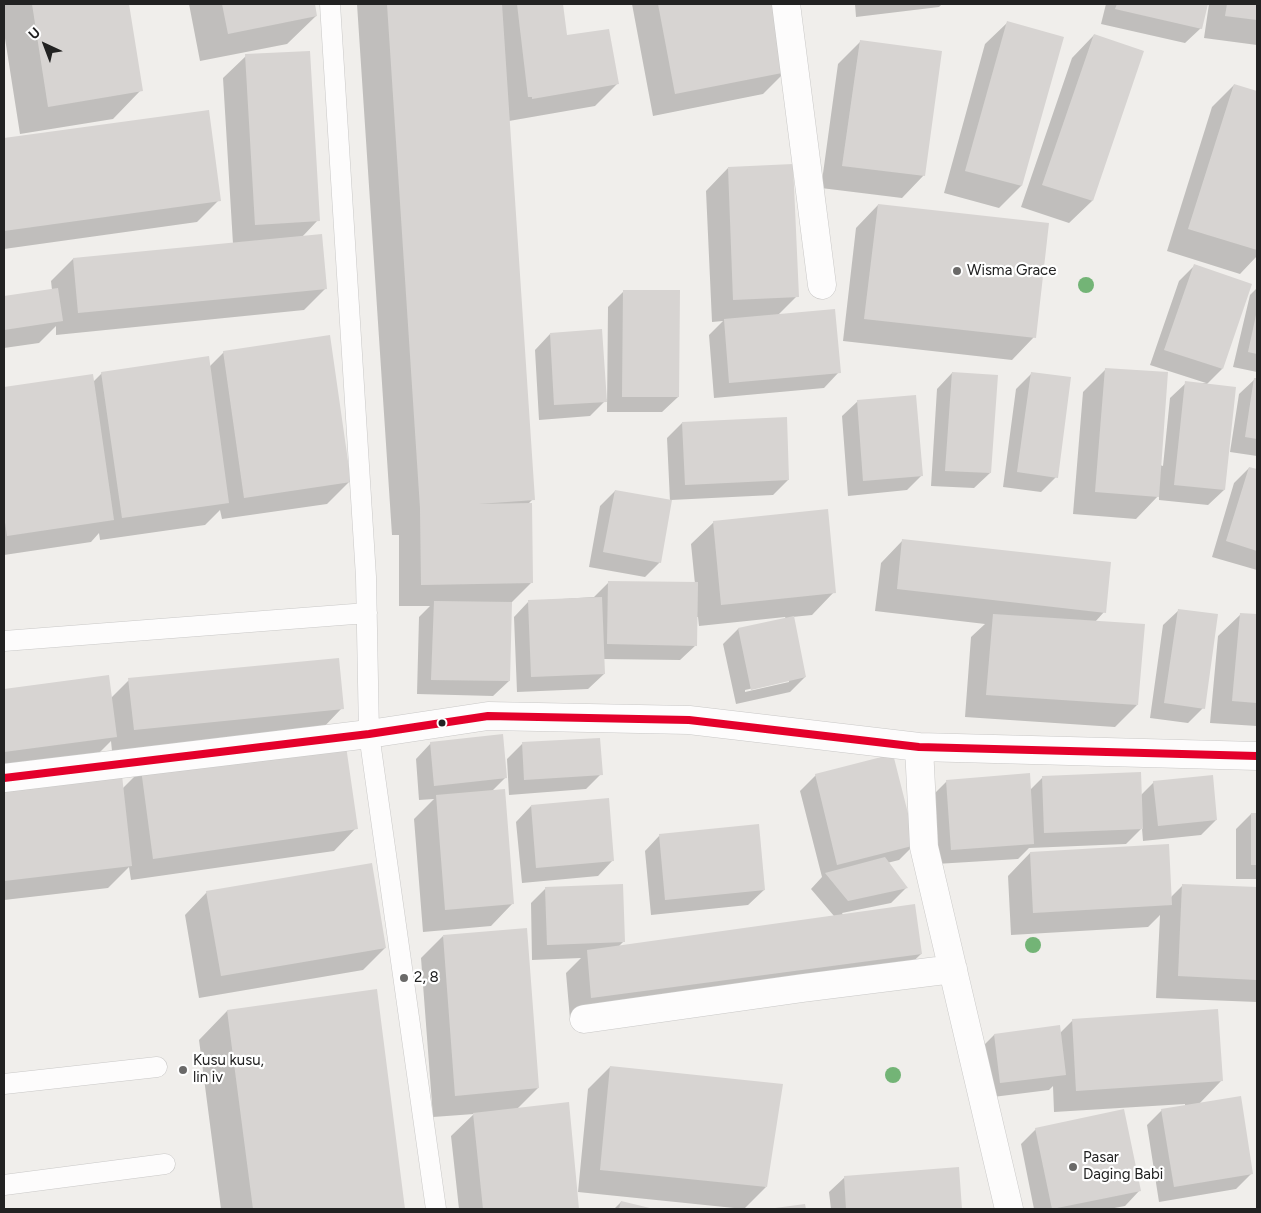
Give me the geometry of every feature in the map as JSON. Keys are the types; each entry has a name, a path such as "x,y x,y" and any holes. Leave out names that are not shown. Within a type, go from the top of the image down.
{"street":[{"path":"786,4 822,285"},
{"path":"4,778 370,734 488,716 699,721 919,746 1257,756"},
{"path":"919,746 924,847 1009,1209"},
{"path":"584,1019 953,969"}],"lane":[{"path":"330,4 366,577 370,734 436,1209"},
{"path":"4,641 367,613"},
{"path":"4,1084 157,1066"},
{"path":"4,1185 165,1164"}],"building":[{"path":"32,4 129,4 143,91 48,107"},
{"path":"222,4 315,4 317,16 228,34"},
{"path":"387,4 502,4 535,500 478,504 532,503 533,583 421,585 420,508"},
{"path":"517,4 563,4 567,35 609,29 619,84 532,99 532,97 528,97"},
{"path":"658,4 774,4 787,72 675,94"},
{"path":"1117,4 1208,4 1202,29 1115,9"},
{"path":"1227,4 1257,4 1257,20 1225,16"},
{"path":"1007,21 1064,37 1022,186 965,171"},
{"path":"1094,34 1144,51 1093,201 1042,185"},
{"path":"860,40 942,51 925,176 842,166"},
{"path":"310,51 320,221 255,225 245,54"},
{"path":"1234,84 1257,91 1257,250 1188,229"},
{"path":"209,110 221,201 4,231 4,138"},
{"path":"793,164 799,297 733,300 728,167"},
{"name":"Wisma Grace","path":"878,204 1049,223 1036,338 864,319"},
{"path":"322,234 327,289 78,313 73,258"},
{"path":"1194,264 1252,284 1223,369 1164,350"},
{"path":"58,288 63,321 4,330 4,296"},
{"path":"623,290 680,290 679,397 622,397"},
{"path":"835,309 841,373 729,383 724,319"},
{"path":"1257,315 1257,354 1248,352"},
{"path":"602,329 607,402 554,405 550,333"},
{"path":"330,335 351,482 244,498 223,351"},
{"path":"209,356 229,503 122,518 101,372"},
{"path":"1105,368 1168,372 1159,497 1095,492"},
{"path":"952,372 998,375 991,473 945,471"},
{"path":"1031,372 1071,377 1058,478 1017,472"},
{"path":"93,374 114,520 7,536 4,515 4,387"},
{"path":"1254,378 1257,378 1257,439 1245,437"},
{"path":"1185,381 1236,387 1225,490 1174,485"},
{"path":"916,395 923,476 863,481 857,400"},
{"path":"787,417 789,480 685,485 682,422"},
{"path":"1249,467 1257,469 1257,551 1226,541"},
{"path":"615,490 672,500 661,563 603,552"},
{"path":"828,509 836,593 721,605 713,521"},
{"path":"902,539 1111,562 1106,613 897,589"},
{"path":"608,581 698,582 697,646 607,644"},
{"path":"602,597 605,674 531,677 528,600"},
{"path":"434,601 512,602 510,681 431,680"},
{"path":"1178,609 1218,614 1205,709 1164,703"},
{"path":"1240,613 1257,614 1257,703 1232,701"},
{"path":"993,614 1145,624 1138,705 986,695"},
{"path":"794,616 806,677 751,690 738,628"},
{"path":"339,658 344,709 134,730 128,678"},
{"path":"109,675 117,737 4,752 4,689"},
{"path":"503,734 507,778 434,786 430,742"},
{"path":"600,738 603,775 524,780 522,742"},
{"path":"345,739 358,829 153,859 141,769"},
{"path":"893,754 916,845 837,865 815,774"},
{"path":"121,766 132,866 4,881 4,780"},
{"path":"1141,772 1143,829 1044,833 1042,776"},
{"path":"1030,773 1034,844 951,850 946,780"},
{"path":"1213,775 1217,820 1158,826 1153,781"},
{"path":"505,789 514,904 445,910 436,795"},
{"path":"609,798 614,861 536,868 531,805"},
{"path":"1251,813 1257,813 1257,865 1251,865"},
{"path":"759,824 765,890 665,900 659,834"},
{"path":"1169,844 1172,905 1033,913 1030,852"},
{"path":"885,857 908,888 848,901 825,873"},
{"path":"372,863 386,948 221,976 206,891"},
{"path":"623,884 625,942 547,945 545,887"},
{"path":"1182,884 1257,887 1257,980 1178,976"},
{"path":"915,904 922,954 591,998 587,950"},
{"path":"527,928 539,1088 455,1096 443,935"},
{"path":"377,989 405,1209 253,1209 227,1010"},
{"path":"1218,1009 1223,1081 1076,1091 1072,1019"},
{"path":"1060,1025 1066,1075 1000,1083 994,1034"},
{"path":"610,1066 783,1084 767,1187 600,1170"},
{"path":"1241,1096 1253,1174 1174,1187 1161,1109"},
{"path":"569,1102 579,1209 483,1209 473,1113"},
{"path":"1124,1109 1141,1191 1052,1209 1035,1128"},
{"path":"959,1167 962,1209 846,1209 844,1176"},
{"path":"621,1201 654,1209 619,1209"},
{"path":"805,1204 806,1209 775,1209 775,1208"}],"transit line":[{"path":"4,778 369,734 488,716 689,720 919,747 1257,756"}],"place":[{"name":"Wisma Grace","path":"957,271"},
{"name":"2, 8","path":"404,978"},
{"name":"Kusu kusu, lin iv","path":"183,1070"},
{"name":"Pasar Daging Babi","path":"1073,1167"}]}
